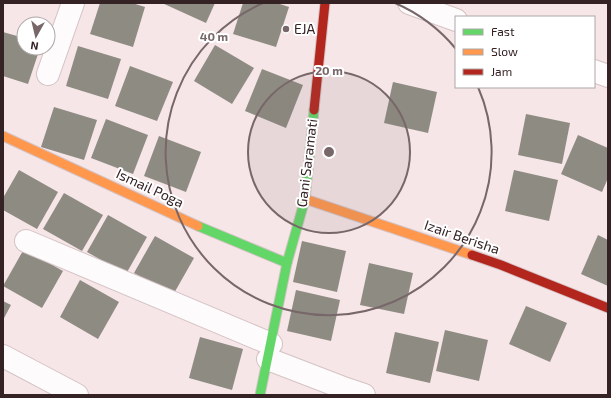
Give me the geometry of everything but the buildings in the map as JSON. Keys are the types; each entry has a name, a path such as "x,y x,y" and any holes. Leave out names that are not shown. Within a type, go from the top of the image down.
{"street":[{"path":"48,74 73,3"},
{"path":"409,3 455,20"},
{"name":"Gani Saramati","path":"260,395 287,263 305,199 320,5"},
{"path":"595,71 608,76"},
{"name":"Ismail Poga","path":"3,136 203,228 287,263"},
{"name":"Izair Berisha","path":"305,199 501,265 608,308"},
{"path":"26,241 269,351 346,389 364,395"},
{"path":"3,356 77,395"}],"traffic: fast":[{"path":"260,395 287,263 305,199 314,110"},
{"path":"198,226 287,263"}],"traffic: slow":[{"path":"3,136 198,226"},
{"path":"305,199 472,255"}],"traffic: jam":[{"path":"314,110 325,3"},
{"path":"472,255 501,265 608,308"}],"place":[{"name":"EJA","path":"286,29"}]}
